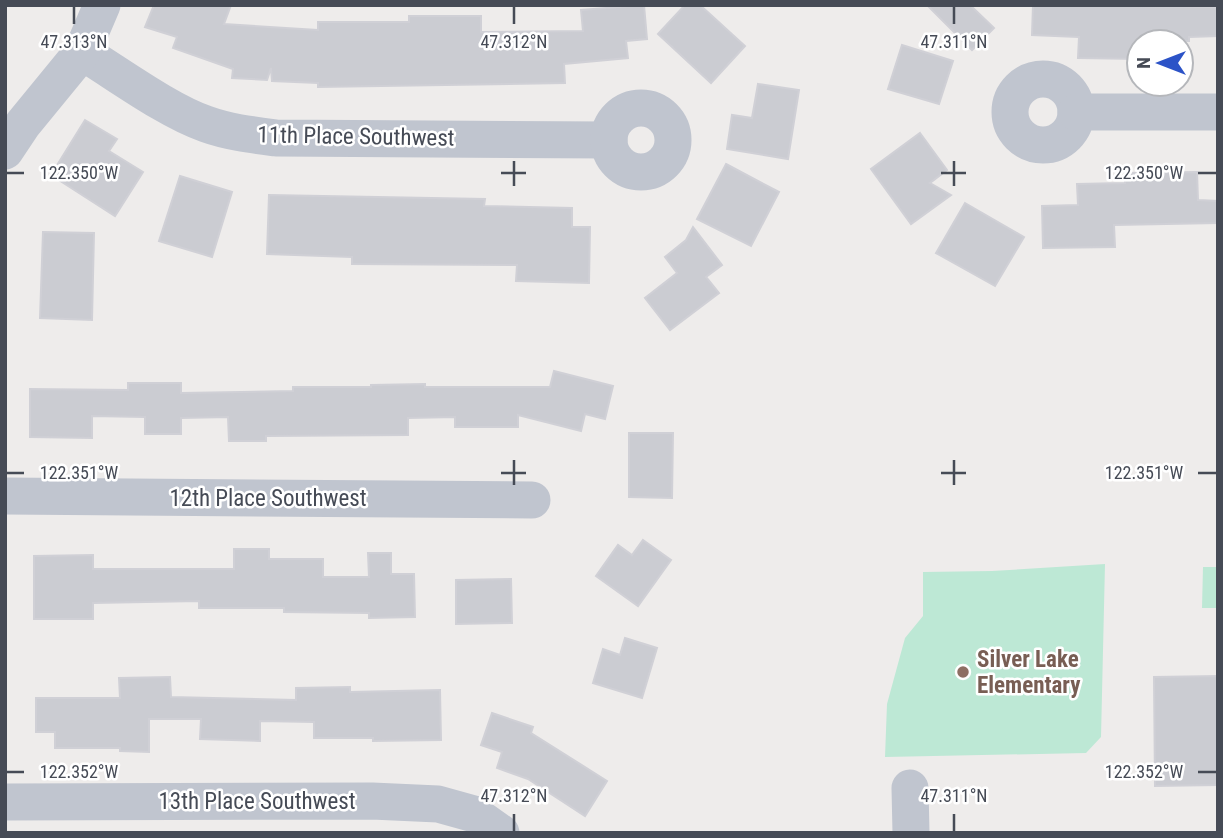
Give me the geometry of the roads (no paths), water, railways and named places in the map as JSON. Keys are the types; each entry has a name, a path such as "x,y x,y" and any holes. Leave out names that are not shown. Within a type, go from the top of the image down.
{"street":[{"path":"6,147 82,52 102,5"},
{"name":"11th Place Southwest","path":"82,52 170,106 205,124 245,134 276,138 609,140"},
{"path":"1076,112 1218,112"},
{"name":"12th Place Southwest","path":"5,495 532,500"},
{"path":"911,788 911,833"},
{"name":"13th Place Southwest","path":"5,802 372,801 438,804 474,814 501,833"}],"place":[{"name":"Silver Lake Elementary","path":"963,672"}]}
